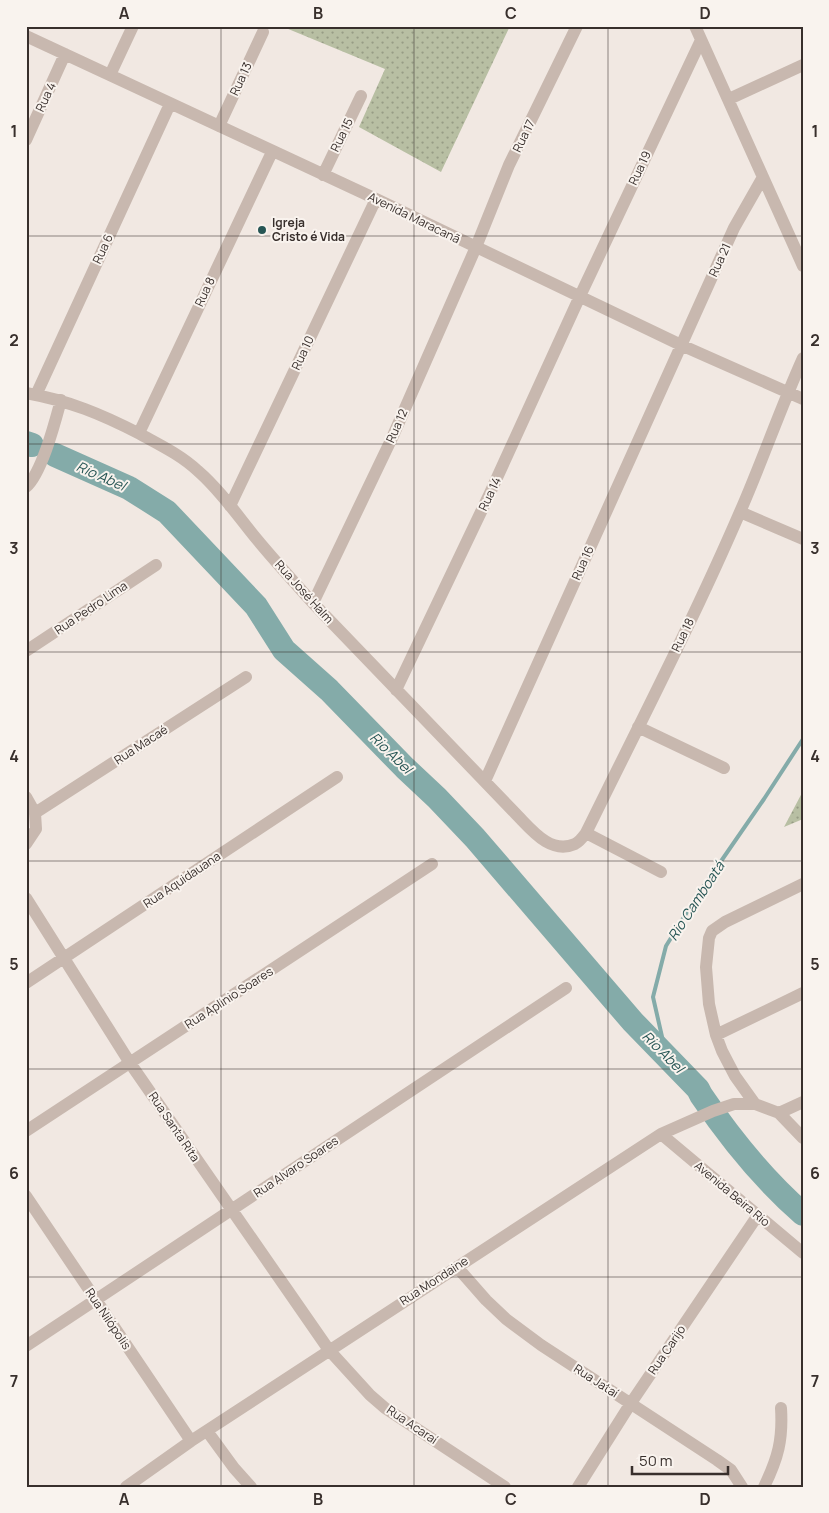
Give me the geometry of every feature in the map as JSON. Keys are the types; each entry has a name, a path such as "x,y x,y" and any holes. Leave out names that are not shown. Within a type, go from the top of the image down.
{"street":[{"path":"110,75 133,26"},
{"name":"Rua 17","path":"476,247 509,166 577,26"},
{"path":"695,26 803,266"},
{"name":"Rua 13","path":"219,126 263,32"},
{"name":"Avenida Maracanã","path":"26,36 376,199 680,345 803,399"},
{"name":"Rua 19","path":"580,296 701,40"},
{"name":"Rua 4","path":"26,140 65,54"},
{"path":"728,99 803,64"},
{"name":"Rua 15","path":"323,175 361,96"},
{"name":"Rua 6","path":"31,394 170,104"},
{"name":"Rua 8","path":"138,433 272,152"},
{"name":"Rua 21","path":"680,345 734,228 763,177"},
{"name":"Rua 10","path":"230,506 376,199"},
{"name":"Rua 12","path":"313,603 392,438 476,247"},
{"name":"Rua 14","path":"396,690 490,493 580,296"},
{"name":"Rua 16","path":"485,781 680,345"},
{"name":"Rua 18","path":"549,844 564,847 576,844 586,833 692,616 740,512 787,392 803,358"},
{"name":"Rua José Halm","path":"31,394 61,400 97,413 179,456 198,470 313,603 537,835 549,844"},
{"path":"26,488 35,477 52,432 61,400"},
{"path":"740,512 803,539"},
{"name":"Rua Pedro Lima","path":"26,651 156,565"},
{"name":"Rua Macaé","path":"35,813 246,677"},
{"path":"638,727 724,768"},
{"name":"Rua Aquidauana","path":"26,983 337,777"},
{"path":"26,797 35,813 36,830 26,844"},
{"path":"586,833 662,872"},
{"name":"Rua Aplinio Soares","path":"26,1131 432,864"},
{"path":"803,884 725,922 712,931 709,938 706,967 709,1004 716,1036 734,1076 755,1104 779,1113 803,1138"},
{"name":"Rua Santa Rita","path":"26,898 130,1063 330,1350"},
{"name":"Rua Alvaro Soares","path":"26,1346 566,988"},
{"path":"716,1036 803,993"},
{"path":"779,1113 803,1102"},
{"name":"Rua Mondaine","path":"126,1487 191,1441 661,1134 734,1104 755,1104"},
{"name":"Avenida Beira Rio","path":"661,1134 803,1253"},
{"name":"Rua Nilópolis","path":"26,1196 191,1441"},
{"name":"Rua Carijo","path":"578,1487 631,1403 758,1215"},
{"name":"Rua Jataí","path":"457,1266 486,1300 506,1319 541,1345 717,1460 730,1470 742,1487"},
{"name":"Rua Acaraí","path":"330,1350 370,1395 385,1408 505,1487"},
{"path":"764,1487 780,1448 781,1408"},
{"path":"207,1431 234,1468 251,1487"}],"green space":[{"path":"281,26 510,26 441,172 359,127 385,69"},
{"path":"803,791 803,819 784,827"}],"waterway":[{"name":"Rio Abel","path":"26,443 32,445"},
{"name":"Rio Abel","path":"55,455 129,488 167,512 256,606 284,650 329,690 475,838 633,1022 698,1089 748,1158 774,1187 803,1214"},
{"name":"Rio Camboatá","path":"698,1089 663,1041 653,997 666,946 697,896 803,739"}],"place":[{"name":"Igreja Cristo é Vida","path":"262,230"}]}
